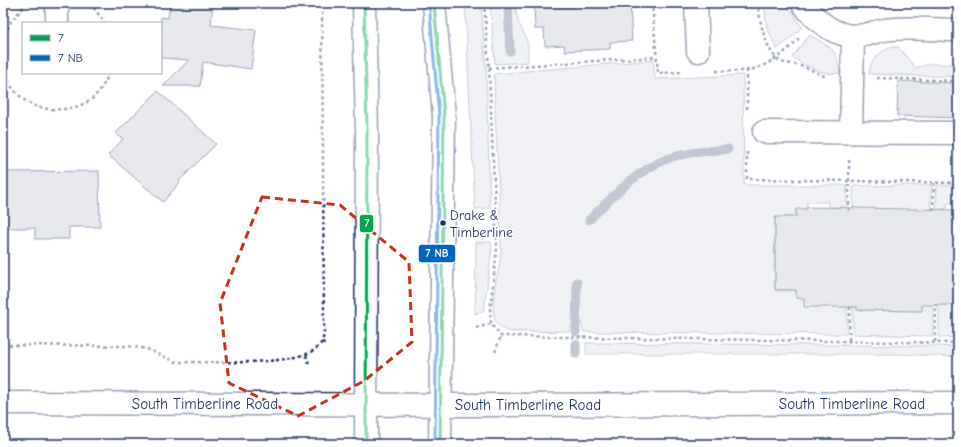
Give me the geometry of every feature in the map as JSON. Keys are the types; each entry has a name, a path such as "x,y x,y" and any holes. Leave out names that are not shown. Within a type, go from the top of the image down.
{"main road":[{"path":"57,3 57,22"},
{"path":"364,3 367,131 366,444"},
{"path":"434,3 444,116 440,444"},
{"path":"696,3 698,51"},
{"path":"802,3 812,16 828,28 843,35 863,35 885,30 958,30"},
{"path":"850,143 853,36"},
{"path":"764,132 850,143 958,133"},
{"name":"South Timberline Road","path":"3,403 367,405 958,403"}],"path":[{"path":"3,40 11,21 22,10 24,3"},
{"path":"90,3 104,22"},
{"path":"3,345 128,346 147,349 176,362 284,360 306,355 318,348 322,342 324,327 322,3"},
{"path":"484,3 489,68 497,248 490,301 491,324 501,336 506,338 849,340 958,343"},
{"path":"758,3 759,19 767,42 776,58 782,62 797,65 831,79"},
{"path":"489,68 656,57"},
{"path":"3,70 6,80 29,104 63,110 78,107 92,99 106,82 110,74"},
{"path":"747,70 747,117"},
{"path":"869,78 958,81"},
{"path":"849,211 850,143"},
{"path":"747,148 747,179 958,183"},
{"path":"933,210 934,183"},
{"path":"935,342 936,304"},
{"path":"849,340 850,307"},
{"path":"476,328 491,324"},
{"path":"495,352 501,336"},
{"path":"322,342 327,344"},
{"path":"306,355 309,364"}],"highlighted area":[{"path":"262,197 340,205 409,262 412,342 364,381 298,416 229,383 220,303"}],"shaded area":[{"path":"465,3 481,3 486,68 490,208 475,209"},
{"path":"490,3 514,3 519,24 528,45 528,62 495,64"},
{"path":"764,3 785,3 802,27 777,49 767,28"},
{"path":"810,35 831,49 837,58 840,73 834,74 815,70 792,57"},
{"path":"893,47 898,47 916,68 929,64 958,64 958,77 869,74 871,64 876,57"},
{"path":"653,60 655,79 743,75 744,185 847,185 847,211 845,211 845,207 828,207 828,202 807,202 807,209 796,217 775,217 775,290 796,290 796,298 847,307 847,334 584,332 580,320 579,282 573,282 574,320 570,331 513,332 505,330 498,325 493,310 494,292 501,255 494,74"},
{"path":"932,185 930,210 853,211 853,186"},
{"path":"937,185 958,185 958,203 947,203 947,208 936,210"},
{"path":"476,242 491,242 492,247 484,310 475,314"},
{"path":"922,304 933,305 933,336 853,334 853,307 857,307 857,310 921,311"},
{"path":"939,305 958,305 958,338 939,337"},
{"path":"586,343 935,346 958,347 958,357 901,354 586,354"}],"building":[{"path":"170,3 213,3 211,25 256,30 251,69 203,62 200,86 163,86 189,60 162,58 161,17 168,18"},
{"path":"534,3 630,3 632,41 610,42 610,49 565,51 564,45 545,46 544,29 535,29"},
{"path":"898,81 958,83 958,118 897,116"},
{"path":"158,91 216,144 179,181 180,182 163,202 108,155 123,139 115,134"},
{"path":"99,171 100,227 69,227 69,239 35,239 35,228 3,228 3,172"},
{"path":"807,207 958,210 958,305 922,305 922,311 857,310 857,307 804,307 804,298 796,298 796,290 775,290 775,217 796,217 796,209 807,209"}],"waterway":[{"path":"508,4 510,51"},
{"path":"589,220 625,185 645,170 656,164 682,155 728,149"},
{"path":"576,332 577,282"},
{"path":"576,344 576,354"}],"transit line":[{"name":"7","path":"364,3 367,131 366,444"},
{"path":"429,3 439,116 435,444"},
{"name":"7","path":"434,3 444,116 440,444"}],"place":[{"name":"Drake & Timberline","path":"443,223"}]}
